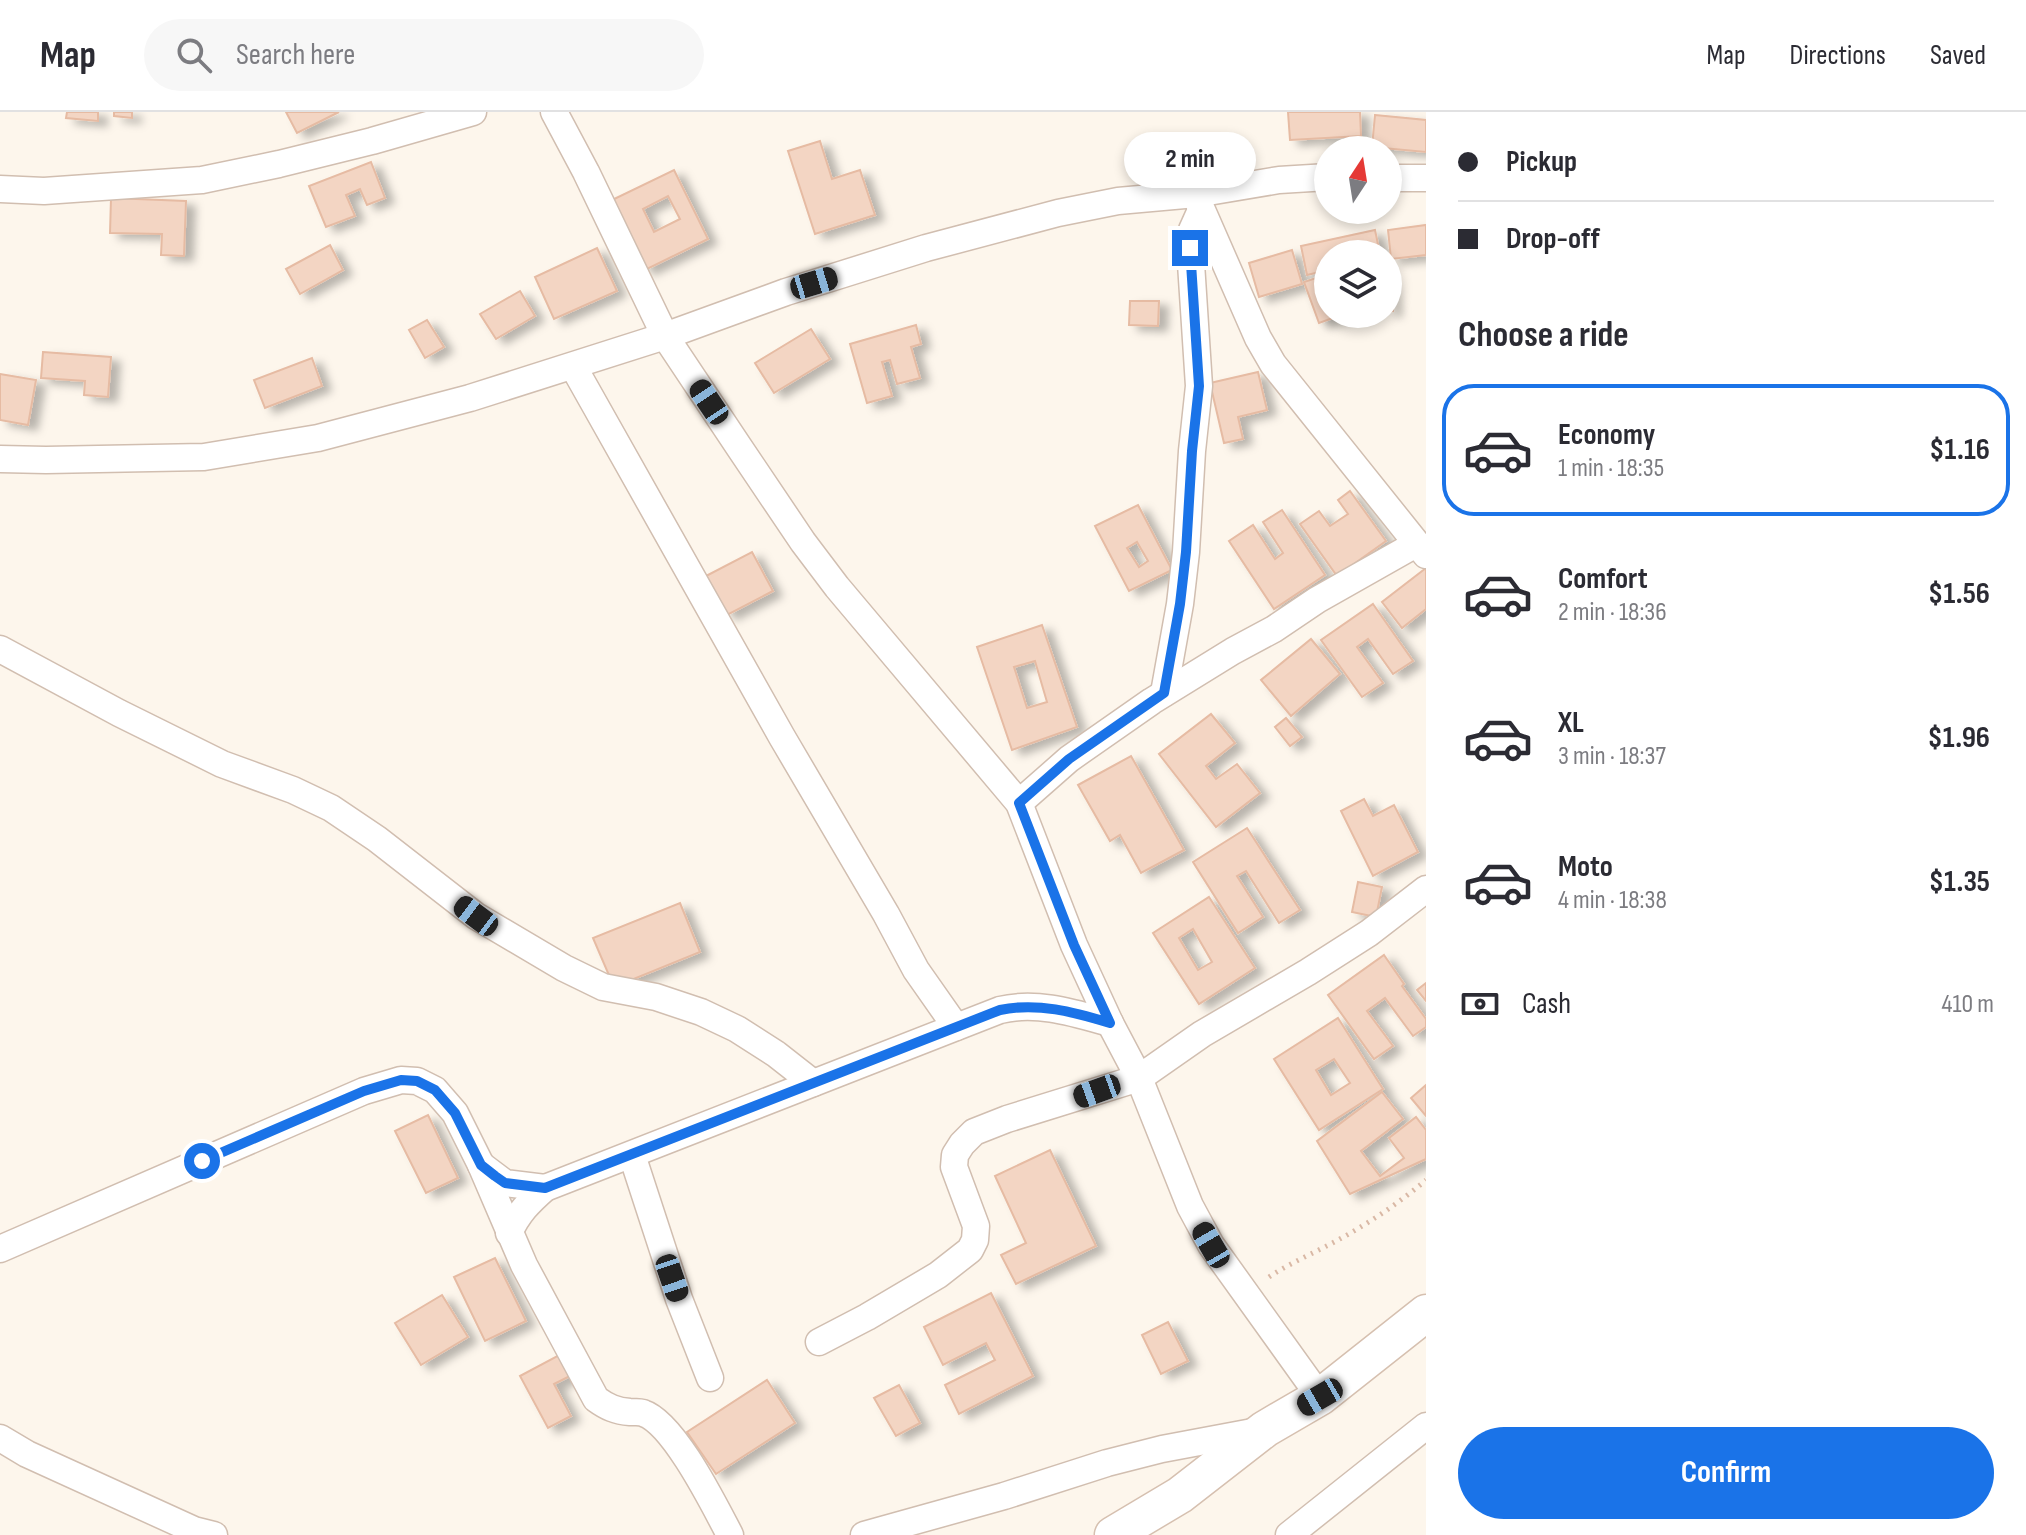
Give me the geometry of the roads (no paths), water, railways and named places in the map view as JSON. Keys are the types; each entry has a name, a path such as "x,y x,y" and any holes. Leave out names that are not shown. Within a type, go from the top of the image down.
{"main road":[{"path":"1113,1535 1180,1495 1265,1429 1320,1397 1426,1313"}],"street":[{"path":"0,189 44,191 202,180 372,141 473,112"},
{"path":"554,112 665,336 803,542 837,587 1019,803 1074,945 1139,1078 1190,1206 1211,1245 1320,1397"},
{"path":"0,459 204,457 318,438 470,398 665,336 786,292 926,248 1058,213 1103,204 1198,202 1279,180 1314,178"},
{"path":"1402,178 1426,178"},
{"path":"1019,803 1069,759 1164,693 1274,629 1317,600 1421,549 1273,364 1258,338 1198,202"},
{"path":"1164,693 1184,565 1199,386 1190,248 1198,202"},
{"path":"573,366 916,970 956,1027"},
{"path":"0,649 222,764 293,790 331,808 369,833 476,916 564,968 603,987 656,997 701,1012 737,1029 813,1083"},
{"path":"819,1342 938,1275 970,1250 975,1240 976,1226 954,1167 955,1155 974,1132 1139,1078 1202,1034 1369,933 1426,889"},
{"path":"509,1233 525,1205 545,1188 1000,1010 1023,1006 1057,1010 1110,1023"},
{"path":"0,1249 364,1091 401,1080 417,1081 435,1090 455,1113 509,1233 596,1399 608,1409 642,1412 662,1425 677,1444 730,1535"},
{"path":"632,1155 679,1299 710,1378"},
{"path":"481,1165 505,1183 545,1188"},
{"path":"1289,1535 1426,1426"},
{"path":"864,1535 1107,1463 1265,1429"},
{"path":"0,1438 27,1454 194,1530 214,1535"}]}
